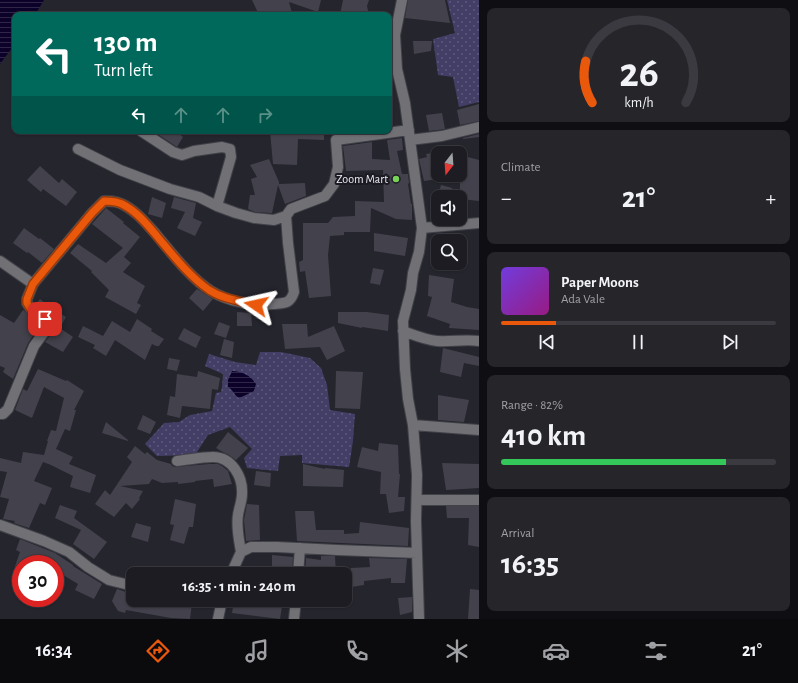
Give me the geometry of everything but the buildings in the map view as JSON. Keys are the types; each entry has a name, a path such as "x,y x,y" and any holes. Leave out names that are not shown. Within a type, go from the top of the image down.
{"street":[{"path":"402,0 395,35 398,69 405,103 422,228 419,252 403,321 408,399 413,425 417,475 416,521 419,619"},
{"path":"78,149 120,170 170,189 199,197 217,206 254,218 274,220 286,216 291,209 325,196 334,184 338,167 334,136 442,136 479,127"},
{"path":"146,134 173,152 182,154 222,146 230,149 231,157 217,206"},
{"path":"0,414 4,414 8,409 34,346 45,331 48,324 45,319 30,308 27,303 27,299 33,284 92,213 104,201 113,200 139,215 180,263 210,291 234,300 256,305 286,303 292,299 294,292 286,216"},
{"path":"422,228 479,222"},
{"path":"0,261 33,284"},
{"path":"403,331 436,341 479,340"},
{"path":"413,425 479,430"},
{"path":"176,461 214,457 226,461 234,468 240,480 242,494 238,516 238,535 241,552 234,567"},
{"path":"417,500 479,500"},
{"path":"0,525 69,552 88,567 109,580 126,584"},
{"path":"241,552 251,547 277,547 417,553"},
{"path":"299,567 300,548"},
{"path":"218,619 221,607"},
{"path":"294,619 295,607"}],"shaded area":[{"path":"0,0 44,0 37,12 12,12 12,48 0,64"},
{"path":"447,0 479,0 479,102 459,107 453,77 438,75 433,39 455,33"},
{"path":"260,352 281,352 310,358 321,368 327,385 330,410 355,414 349,467 302,463 302,455 280,456 278,471 247,468 244,458 252,449 230,427 208,435 195,455 157,456 145,444 164,423 179,422 190,415 212,411 216,393 221,392 223,374 205,366 209,354 235,362 256,365"},
{"path":"232,371 246,374 252,379 256,384 254,391 239,398 237,397 228,387 228,380"}],"place":[{"name":"Zoom Mart","path":"396,179"}],"route":[{"path":"45,319 34,312 27,303 27,299 33,284 92,213 104,201 113,200 139,215 180,263 210,291 234,300 256,305"}]}
